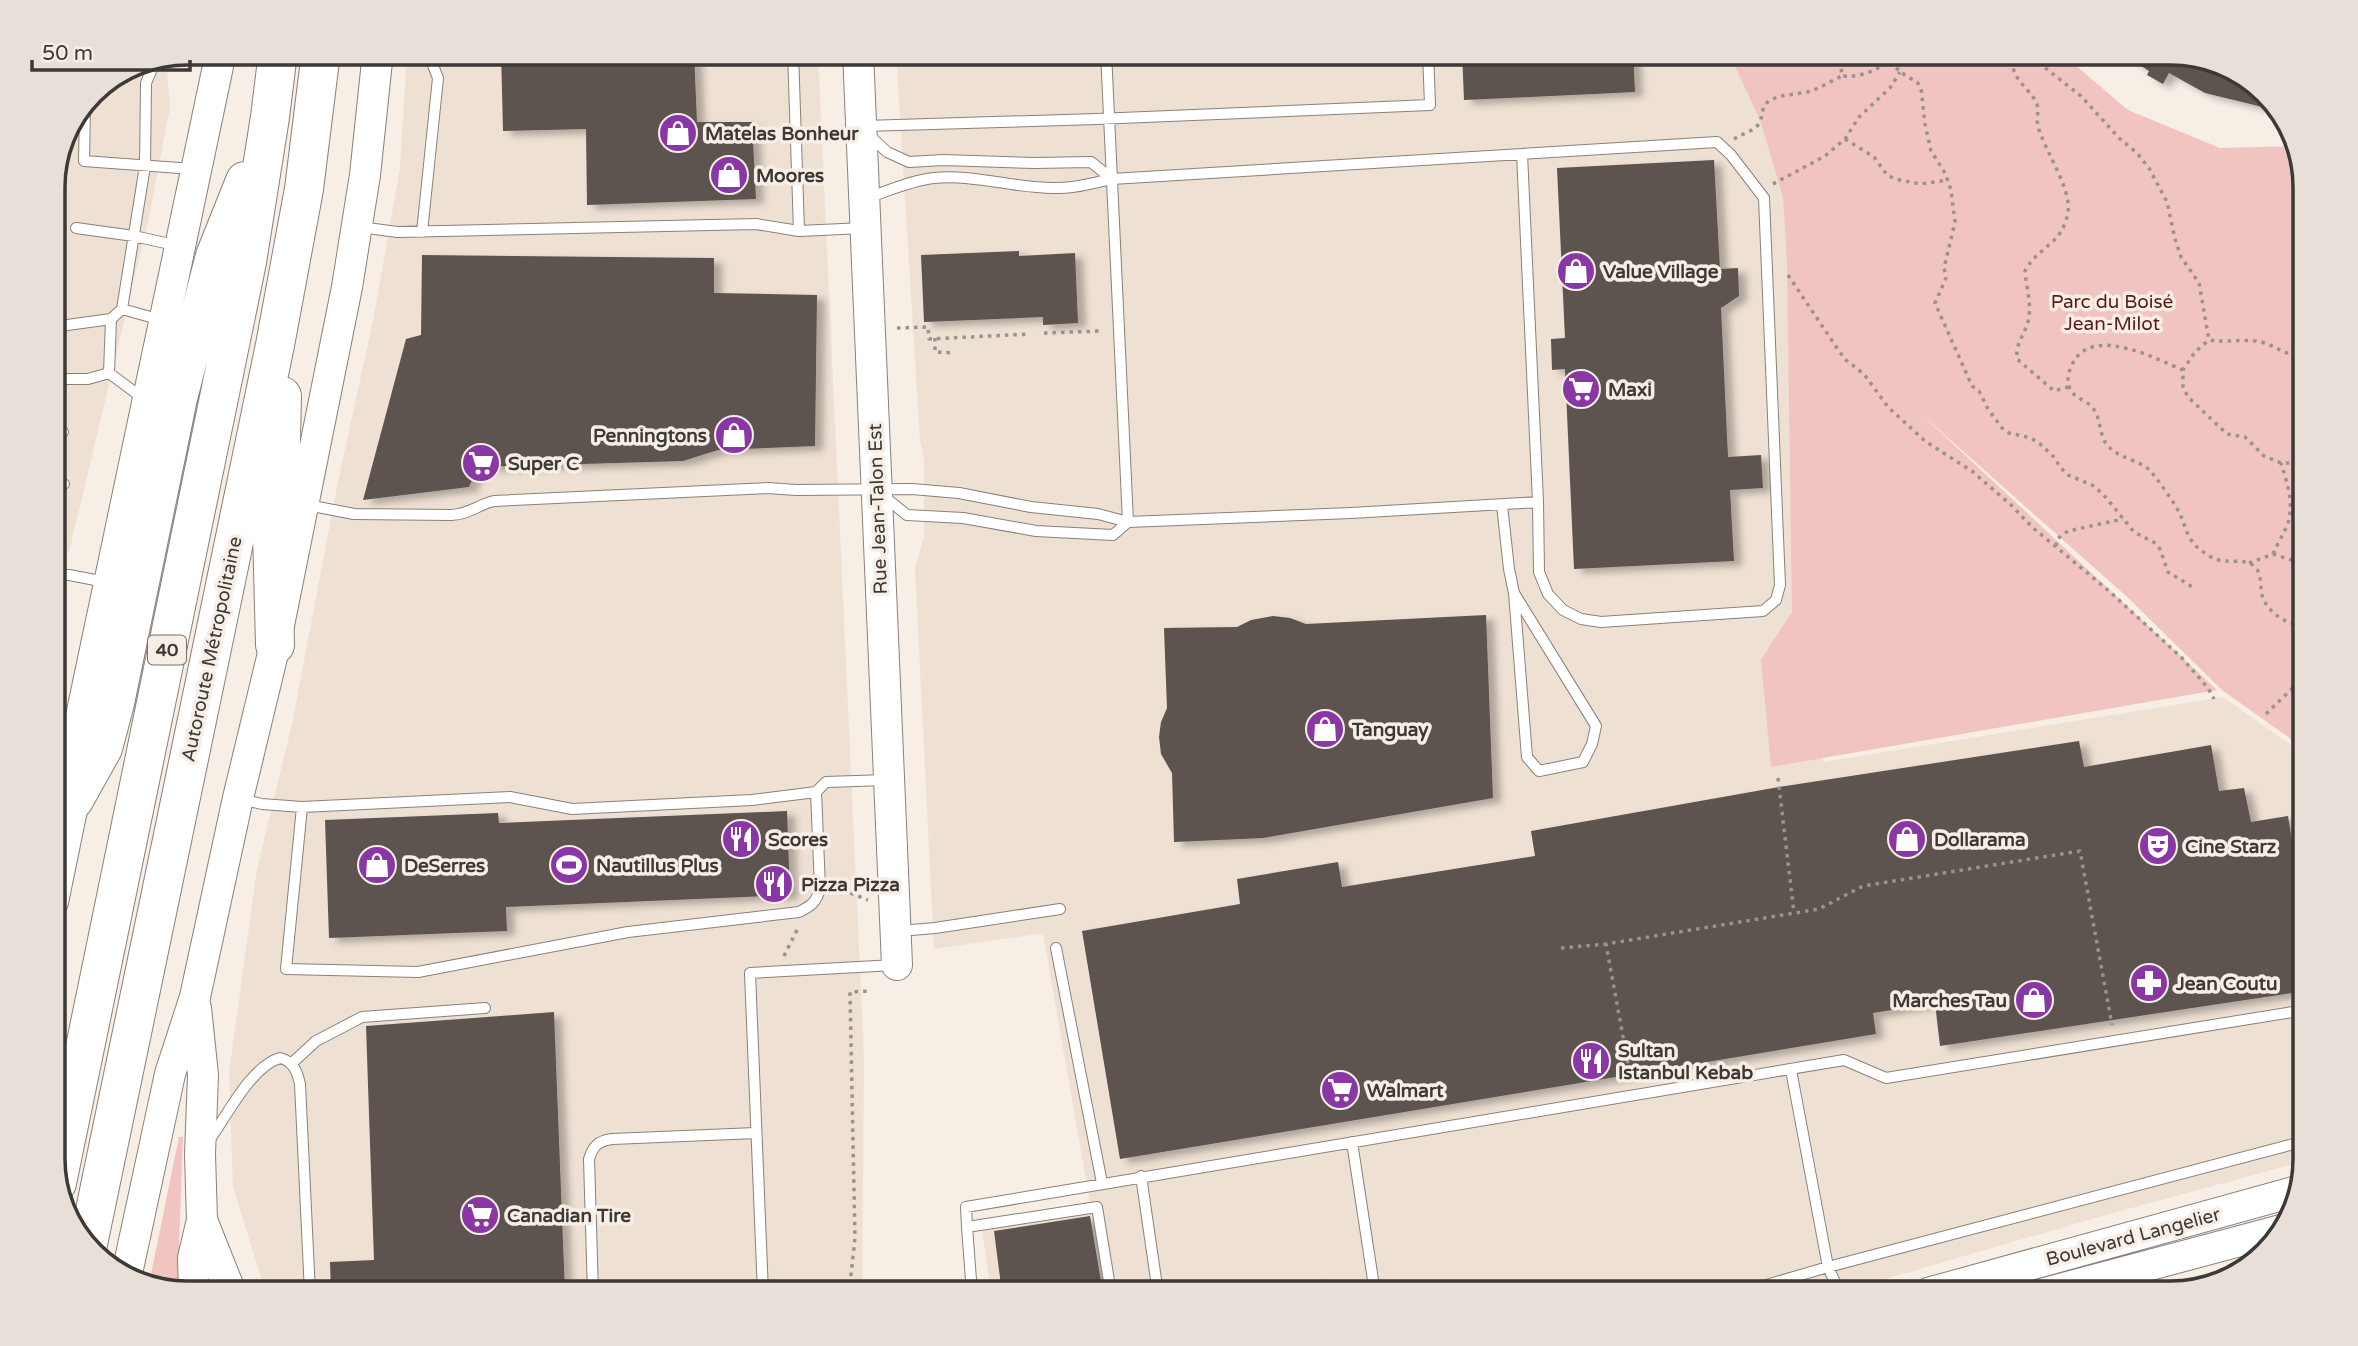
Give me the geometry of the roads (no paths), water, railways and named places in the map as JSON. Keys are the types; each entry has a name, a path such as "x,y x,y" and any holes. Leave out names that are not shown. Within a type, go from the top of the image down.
{"highway":[{"name":"40","path":"65,1144 239,306 276,65"},
{"name":"Autoroute Métropolitaine","path":"90,1234 284,300 304,189 319,65"},
{"path":"65,814 103,748 178,398 215,256 270,117"},
{"path":"275,645 272,531 280,483 284,300"}],"main road":[{"path":"65,814 76,740 216,65"},
{"path":"129,1266 170,1074 195,997 238,798 275,645 340,325 357,227 377,65"},
{"name":"Rue Jean-Talon Est","path":"859,65 897,965"},
{"path":"194,1281 193,1258 202,1220 200,1154 203,1074 195,997"},
{"name":"Boulevard Langelier","path":"1971,1281 2288,1193"},
{"path":"202,1220 227,1281"},
{"name":"Boulevard Langelier","path":"2090,1281 2268,1233"}],"lane":[{"path":"422,232 438,78 433,65"},
{"path":"793,65 799,231"},
{"path":"876,490 907,515 963,518 1036,531 1114,535 1128,522 1107,65"},
{"path":"861,126 1109,119 1430,104 1428,65"},
{"path":"65,325 111,319 122,309 145,166 146,83 151,71"},
{"path":"85,121 84,161 195,169"},
{"path":"861,126 887,152 909,162 1091,162 1112,179"},
{"path":"357,227 422,232 756,225 799,231 865,214 915,182 934,178 978,178 1029,187 1078,187 1112,179 1717,142 1731,155 1764,198 1780,585 1776,600 1763,611 1601,622 1581,619 1563,610 1548,594 1539,572 1522,154"},
{"path":"76,228 134,236 179,246"},
{"path":"122,309 163,321"},
{"path":"109,373 111,319"},
{"path":"65,379 88,379 109,373"},
{"path":"109,373 146,401"},
{"path":"303,504 354,514 452,515 466,514 483,503 494,501 768,488 912,489 959,493 1031,507 1098,514 1128,522 1538,502"},
{"path":"1502,505 1514,593 1527,757 1539,771 1583,762 1592,744 1596,726 1514,593"},
{"path":"65,575 108,583"},
{"path":"238,798 262,804 302,807 510,797 572,809 752,800 816,792 826,782 888,780"},
{"path":"302,807 286,969 418,972 628,932 799,912 813,904 820,888 816,792"},
{"path":"896,932 1060,909"},
{"path":"1056,948 1102,1183"},
{"path":"762,1281 750,972 897,965"},
{"path":"291,1064 316,1041 362,1017 485,1008"},
{"path":"971,1281 966,1207 1844,1060 1886,1078 2293,1012"},
{"path":"200,1154 265,1065 280,1058 291,1064 298,1072 300,1084 309,1281"},
{"path":"1791,1070 1828,1266 1835,1281"},
{"path":"593,1281 589,1159 596,1144 612,1139 756,1133"},
{"path":"1352,1142 1373,1281"},
{"path":"1779,1281 2293,1144"},
{"path":"1141,1176 1156,1281"},
{"path":"967,1227 1097,1207 1109,1281"}],"place":[{"name":"Matelas Bonheur","path":"678,133"},
{"name":"Moores","path":"729,175"},
{"name":"Value Village","path":"1576,271"},
{"name":"Maxi","path":"1581,389"},
{"name":"Penningtons","path":"734,435"},
{"name":"Super C","path":"481,463"},
{"name":"Tanguay","path":"1325,729"},
{"name":"Scores","path":"741,839"},
{"name":"Dollarama","path":"1907,839"},
{"name":"Cine Starz","path":"2158,846"},
{"name":"DeSerres","path":"377,865"},
{"name":"Nautillus Plus","path":"569,865"},
{"name":"Pizza Pizza","path":"774,884"},
{"name":"Jean Coutu","path":"2149,983"},
{"name":"Marches Tau","path":"2034,1000"},
{"name":"Sultan Istanbul Kebab","path":"1591,1061"},
{"name":"Walmart","path":"1340,1090"},
{"name":"Canadian Tire","path":"480,1215"}],"park label":[{"name":"Parc du Boisé Jean-Milot","path":"2112,312"}]}
